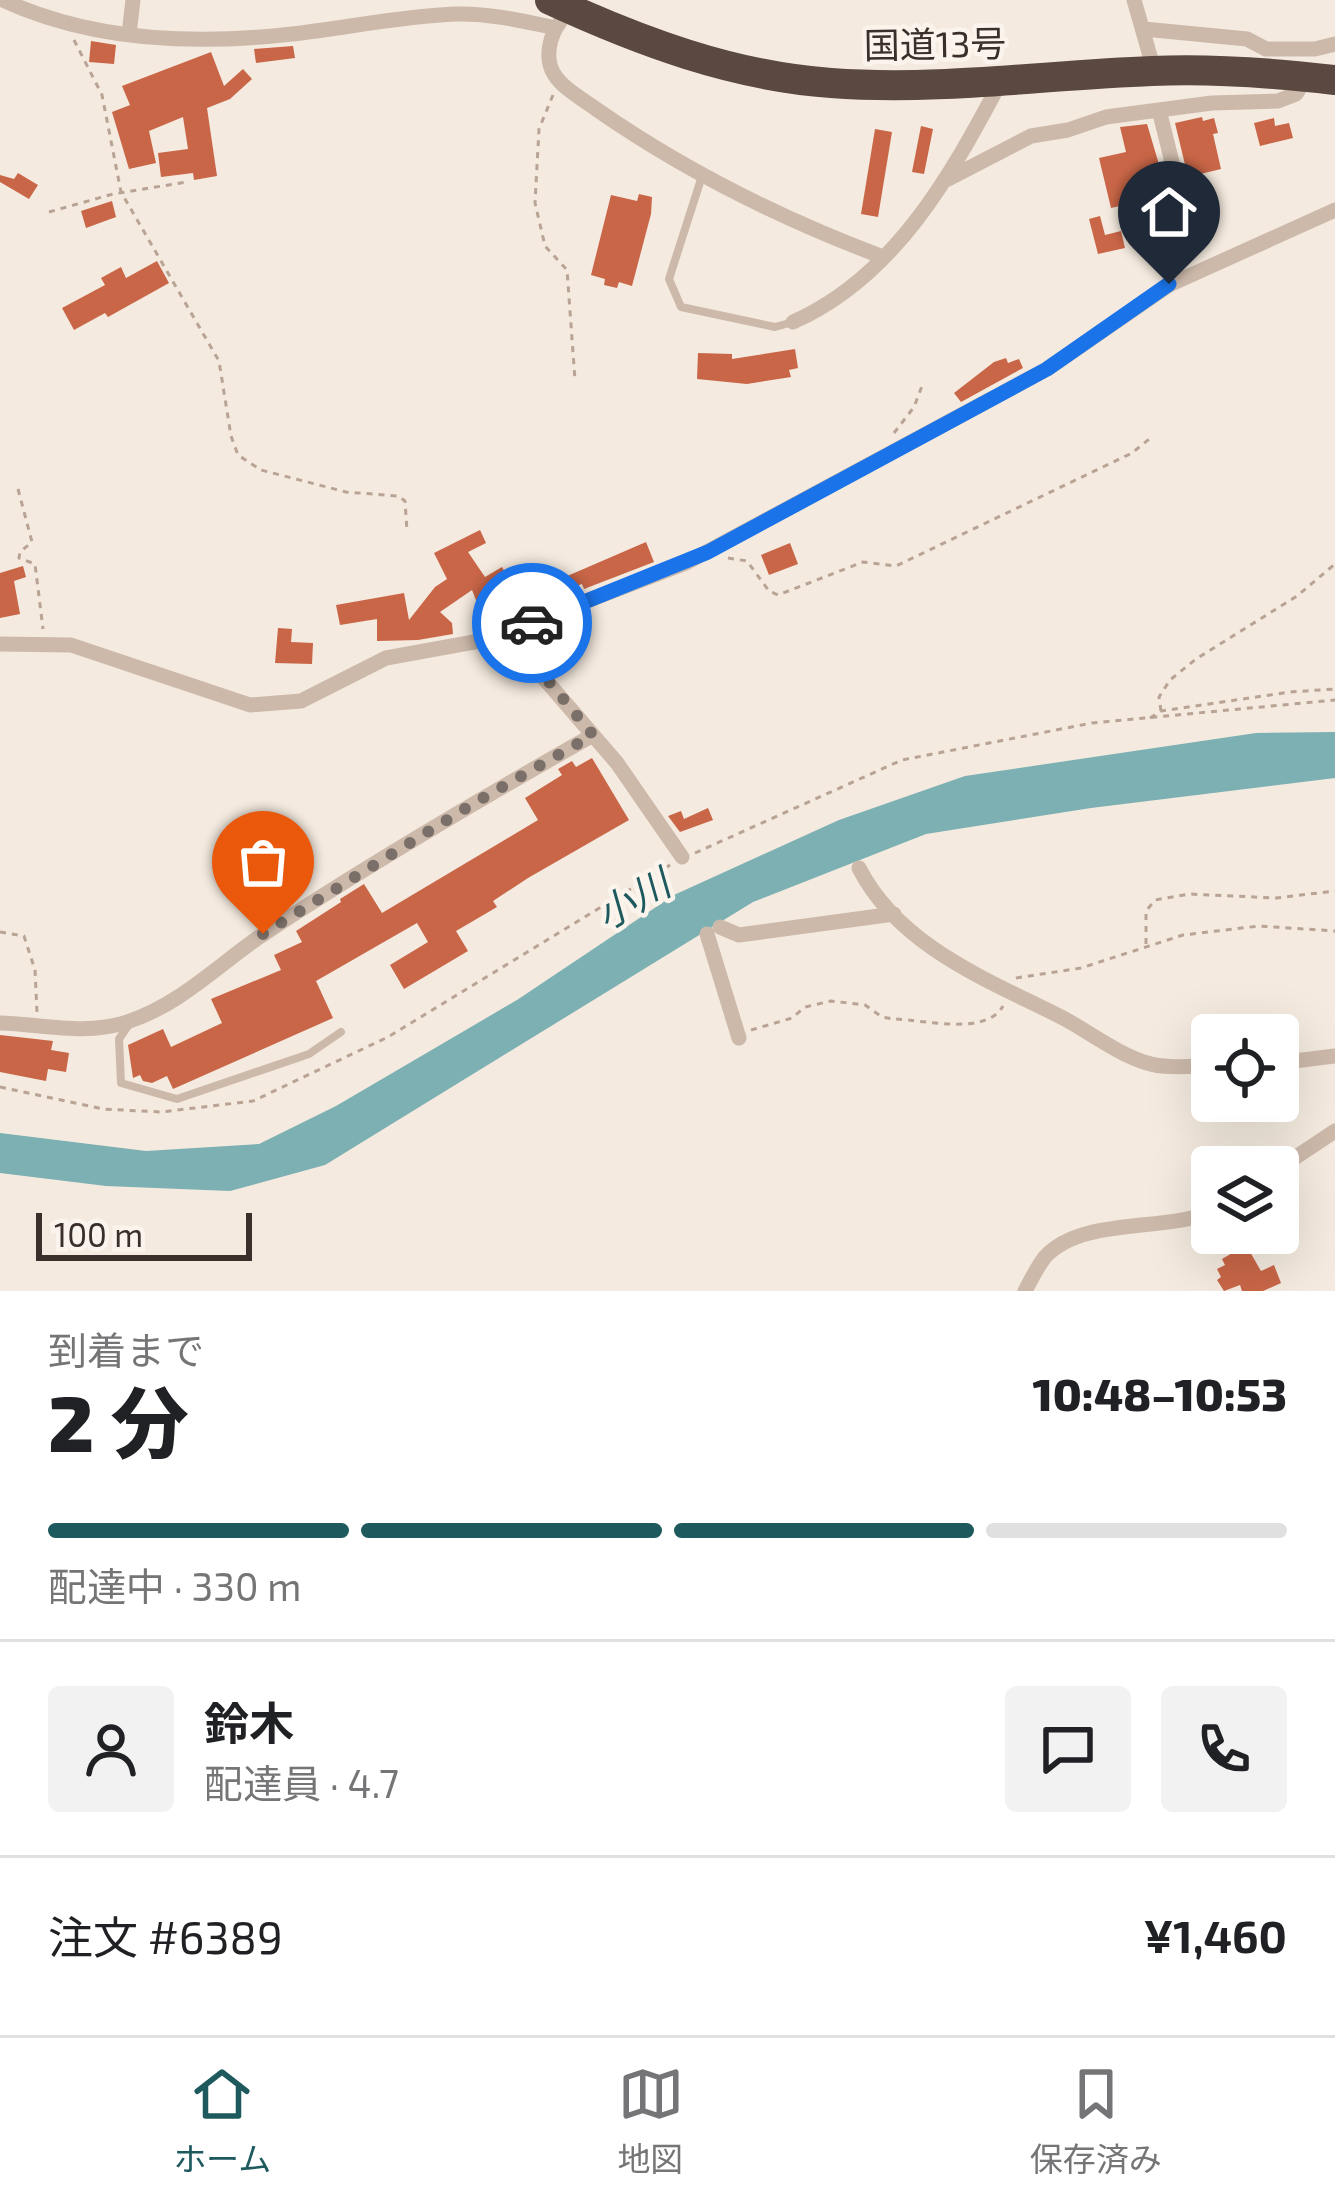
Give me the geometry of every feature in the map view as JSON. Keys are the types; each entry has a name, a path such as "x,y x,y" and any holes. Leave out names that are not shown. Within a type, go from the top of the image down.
{"highway":[{"name":"国道13号","path":"558,12 744,70 828,83 1001,82 1154,70 1321,79"}],"street":[{"path":"4,0 73,27 232,38 457,14 500,17 558,12 549,53 552,73 560,80 636,137 703,174 807,228 883,257"},
{"path":"129,34 133,0"},
{"path":"1134,0 1154,70"},
{"path":"1144,29 1247,39 1265,49 1315,50 1335,44"},
{"path":"948,179 1031,136 1106,117 1212,103 1277,101 1321,79"},
{"path":"793,322 843,294 883,257 948,179 1001,82"},
{"path":"1159,110 1180,194 1208,197"},
{"path":"0,644 70,645 250,705 301,701 386,658 465,645 508,632 693,560 1047,369 1169,284 1335,210"},
{"path":"508,632 593,735 682,857"},
{"path":"0,1023 98,1027 130,1022 172,1001 263,934 455,814 593,735"},
{"path":"859,868 894,914 976,977 1133,1058 1159,1066 1191,1066"},
{"path":"739,1038 714,931 739,934 894,914"},
{"path":"1299,1060 1335,1056"},
{"path":"1299,1155 1335,1132"},
{"path":"1025,1291 1046,1257 1093,1231 1191,1220"}],"lane":[{"path":"703,174 669,279 681,308 775,327 793,322"},
{"path":"130,1022 119,1039 121,1083 177,1099 309,1054 341,1032"}],"path":[{"path":"73,27 75,46 102,94 121,192 215,350 238,455 261,470 346,492 398,496 405,501 407,531"},
{"path":"560,80 538,129 535,203 545,246 567,270 575,380"},
{"path":"49,212 121,192 187,182"},
{"path":"884,457 922,386"},
{"path":"693,560 701,564 740,557 778,595 863,562 896,566 1132,453 1153,436"},
{"path":"18,490 32,542 19,558 35,564 44,642"},
{"path":"1161,711 1159,697 1170,680 1297,596 1335,564"},
{"path":"1149,719 1161,711 1335,689"},
{"path":"0,1087 103,1109 161,1112 253,1101 388,1037 682,857 902,760 1074,726 1335,700"},
{"path":"1147,946 1146,911 1155,900 1189,894 1276,898 1335,891"},
{"path":"0,932 23,936 35,970 38,1026"}],"water":[{"path":"1335,732 1335,778 926,834 753,902 325,1165 230,1191 106,1186 0,1173 0,1133 146,1151 259,1144 336,1106 517,1000 674,895 839,820 965,776 1256,733"}],"building":[{"path":"91,41 116,45 114,64 89,62"},
{"path":"293,46 295,58 256,63 254,49"},
{"path":"211,52 224,86 243,69 252,79 230,99 207,108 217,176 161,177 158,153 188,149 183,117 149,131 156,163 129,169 112,112 130,105 122,86"},
{"path":"1202,117 1203,121 1214,118 1221,169 1188,177 1175,123"},
{"path":"1274,118 1275,126 1289,123 1293,138 1260,146 1254,123"},
{"path":"1147,124 1169,198 1177,206 1197,208 1200,219 1165,227 1169,247 1155,250 1152,234 1132,239 1124,205 1111,208 1099,158 1126,152 1120,127"},
{"path":"921,126 933,129 924,174 912,172"},
{"path":"875,129 892,132 878,217 861,214"},
{"path":"18,173 38,185 29,199 0,182 0,175 14,179"},
{"path":"639,194 652,197 651,214 632,286 604,285 605,279 591,275 611,195 637,201"},
{"path":"112,201 116,217 86,228 81,211"},
{"path":"1100,216 1105,235 1121,231 1125,248 1098,254 1089,219"},
{"path":"157,261 169,283 74,330 62,308 105,285 101,278 121,267 126,278"},
{"path":"795,349 798,368 789,370 791,377 747,384 697,379 698,353 732,354 732,359"},
{"path":"1006,358 1008,363 1019,359 1023,368 961,402 954,393"},
{"path":"480,530 486,543 468,552 485,577 502,567 514,588 537,579 544,596 484,620 472,590 440,612 452,623 453,634 418,640 377,641 377,619 340,625 336,605 404,593 409,620 447,579 434,553"},
{"path":"646,542 654,562 584,589 582,584 570,588 565,577"},
{"path":"790,543 798,564 769,575 761,555"},
{"path":"23,566 26,577 14,581 20,614 0,618 0,573"},
{"path":"278,628 292,629 291,642 313,643 312,664 275,663"},
{"path":"592,758 629,820 528,878 493,901 497,907 456,931 468,951 404,989 390,965 428,942 417,923 316,981 333,1018 173,1089 167,1076 152,1083 140,1075 133,1078 128,1045 163,1029 171,1047 222,1023 211,999 281,970 274,955 302,942 296,931 340,899 364,884 382,913 538,820 525,798 562,775 558,769 572,761 576,767"},
{"path":"708,808 713,820 680,832 668,816 681,811 684,819"},
{"path":"0,1035 53,1041 51,1050 69,1053 66,1072 48,1069 46,1081 0,1072"},
{"path":"1251,1254 1261,1271 1274,1265 1281,1283 1263,1291 1242,1291 1240,1285 1224,1291 1217,1280 1221,1277 1217,1269 1225,1265 1222,1259"}],"way so far":[{"path":"263,934 593,735 508,632 532,623"}],"route":[{"path":"532,623 708,552 1047,369 1169,284"}],"water label":[{"name":"小川","path":"632,898"}]}
